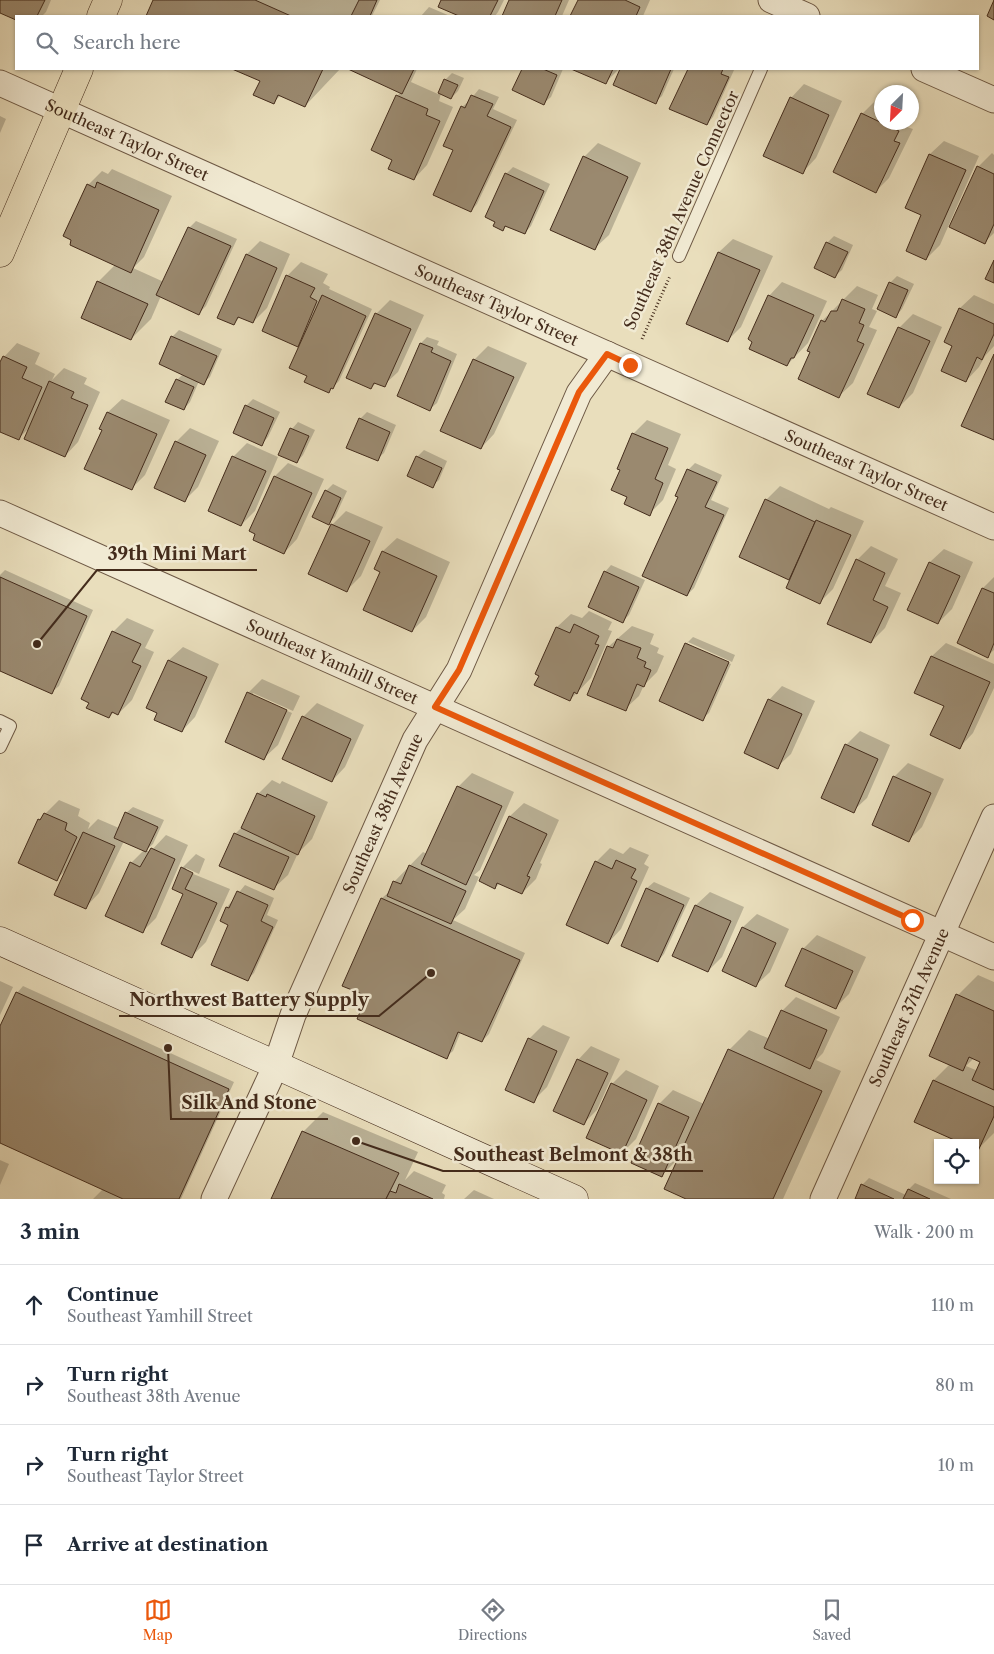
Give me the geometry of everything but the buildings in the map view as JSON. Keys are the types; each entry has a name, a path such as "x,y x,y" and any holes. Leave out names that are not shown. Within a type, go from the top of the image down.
{"main road":[{"path":"101,15 108,0"},
{"path":"0,253 79,70"},
{"path":"0,941 574,1199"}],"street":[{"path":"926,70 994,100"},
{"name":"Southeast Taylor Street","path":"0,83 994,528"},
{"name":"Southeast 38th Avenue","path":"214,1199 276,1065 293,1015 415,740 459,670 579,392 607,354"},
{"name":"Southeast Yamhill Street","path":"0,512 994,957"},
{"name":"Southeast 37th Avenue","path":"823,1199 994,816"}],"lane":[{"name":"Southeast 38th Avenue Connector","path":"679,256 761,70"},
{"path":"0,721 10,726 0,746"}],"path":[{"name":"Southeast 38th Avenue Connector","path":"630,365 679,256"}],"place":[{"name":"39th Mini Mart","path":"37,644"},
{"name":"Northwest Battery Supply","path":"431,973"},
{"name":"Silk And Stone","path":"168,1048"},
{"name":"Southeast Belmont & 38th","path":"356,1141"}],"route":[{"path":"630,365 607,354 579,392 459,670 435,707 912,920"}]}
